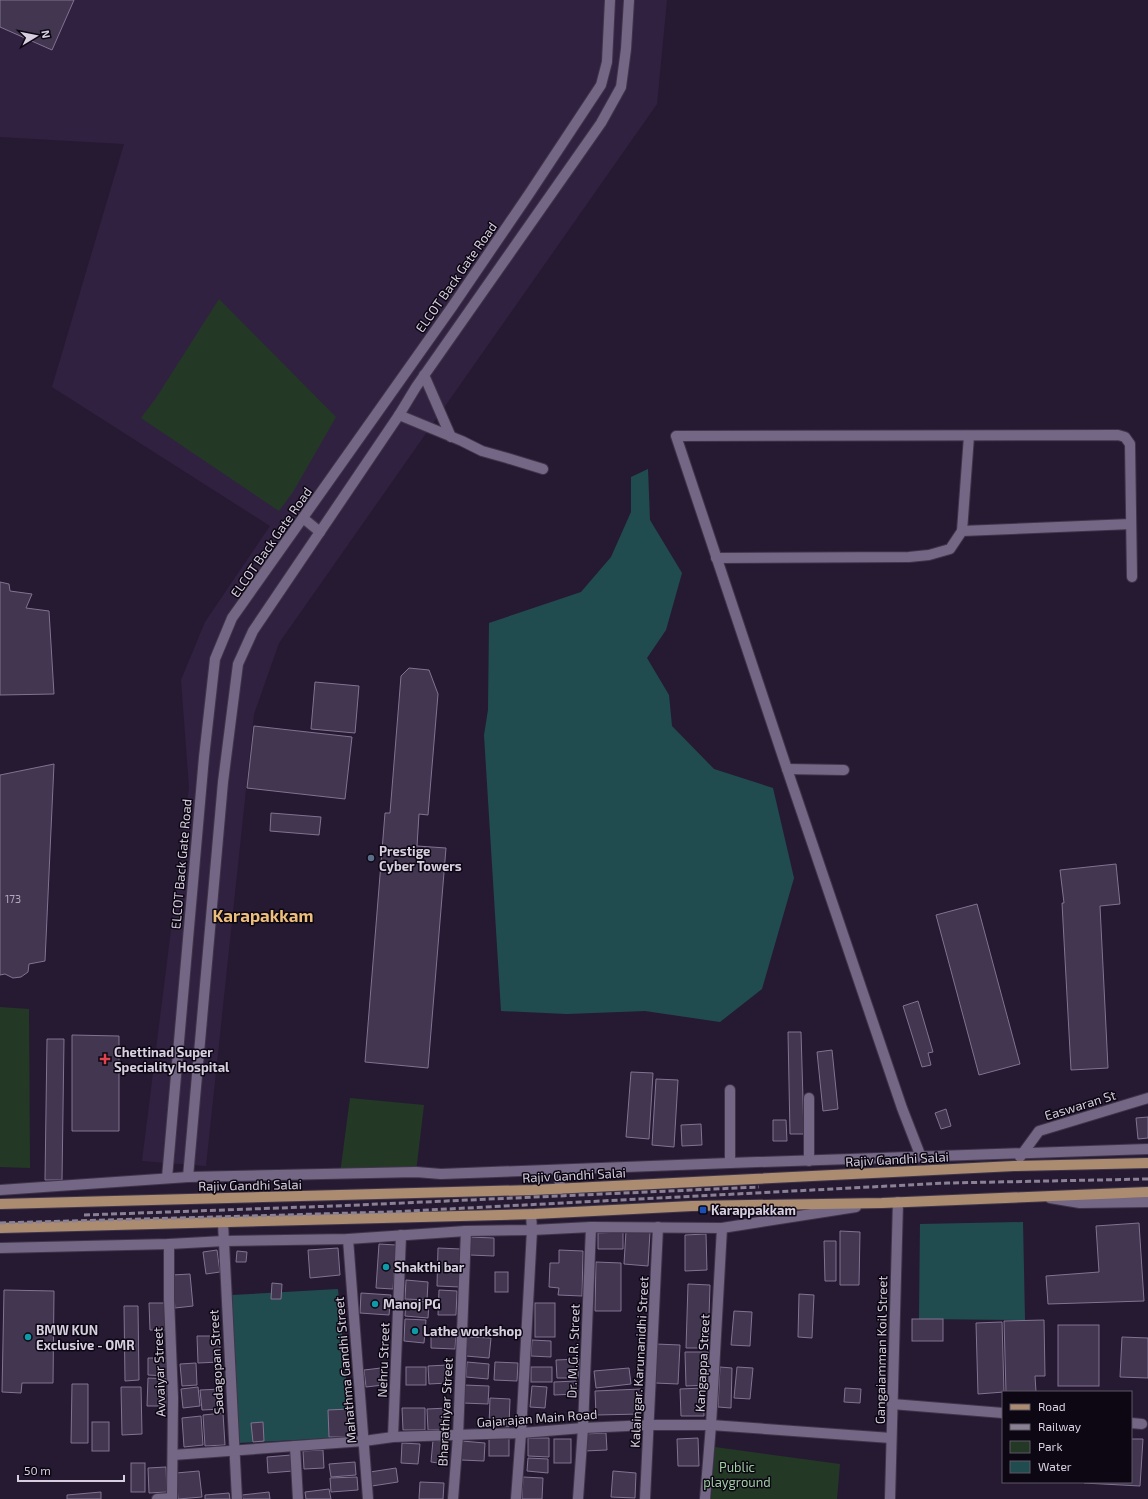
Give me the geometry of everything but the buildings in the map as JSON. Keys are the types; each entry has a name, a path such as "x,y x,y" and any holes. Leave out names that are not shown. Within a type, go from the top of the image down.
{"main road":[{"name":"Rajiv Gandhi Salai","path":"0,1204 560,1189 1014,1166 1148,1163"},
{"path":"0,1228 531,1214 692,1206 882,1203 1148,1192"}],"street":[{"name":"ELCOT Back Gate Road","path":"167,1178 204,757 215,658 232,618 452,307 534,188 601,85 607,62 610,0"},
{"path":"188,1177 223,782 238,664 253,631 399,415 424,375 601,123 621,87 626,49 629,0"},
{"path":"610,18 628,18"},
{"path":"424,375 451,437"},
{"path":"399,415 482,451 543,469"},
{"path":"920,1157 787,769 676,436 1118,435 1125,437 1130,444 1132,577"},
{"path":"716,558 909,557 929,555 950,549 962,531 969,436"},
{"path":"303,518 320,532"},
{"path":"962,531 1131,524"},
{"path":"787,769 844,770"},
{"path":"730,1090 730,1163"},
{"path":"809,1098 809,1161"},
{"name":"Easwaran St","path":"1014,1166 1039,1131 1148,1098"},
{"path":"0,1190 188,1177 416,1172 440,1174 1148,1149"},
{"path":"559,1170 560,1189"},
{"path":"1034,1196 1080,1203 1148,1202"},
{"name":"Gangaiamman Koil Street","path":"890,1499 898,1202"},
{"path":"0,1248 169,1244 224,1241 348,1239 466,1231 590,1227 722,1228 882,1203"},
{"path":"516,1499 532,1230 531,1214"},
{"name":"Sadagopan Street","path":"223,1223 237,1499"},
{"name":"Dr. M.G.R. Street","path":"578,1499 583,1428 590,1227"},
{"name":"Kalaingar. Karunanidhi Street","path":"645,1499 658,1227"},
{"name":"Kangappa Street","path":"705,1499 711,1425 722,1228"},
{"name":"Bharathiyar Street","path":"453,1499 458,1436 466,1231"},
{"name":"Nehru Street","path":"393,1437 401,1235"},
{"name":"Mahathma Gandhi Street","path":"348,1239 368,1499"},
{"name":"Avvaiyar Street","path":"169,1244 169,1299 173,1398 172,1499"},
{"path":"892,1404 1002,1413"},
{"path":"1132,1423 1142,1424"},
{"name":"Gajarajan Main Road","path":"173,1455 364,1441 393,1437 458,1436 649,1425 711,1425 892,1438"},
{"path":"294,1446 298,1499"},
{"path":"156,1499 172,1499"}],"shaded area":[{"path":"0,0 667,0 657,104 279,643 254,714 206,1166 142,1161 189,787 181,680 205,622 270,526 52,387 124,144 0,137"}],"green space":[{"path":"219,299 336,417 293,492 279,511 141,418 156,398"},
{"path":"0,1007 29,1009 30,1168 0,1167"},
{"path":"350,1098 424,1105 416,1172 340,1174"},
{"name":"Public playground","path":"715,1447 840,1464 837,1499 711,1499"}],"water":[{"path":"648,469 650,520 682,573 666,630 647,658 669,695 672,726 714,769 773,788 794,878 762,989 720,1022 645,1011 567,1014 501,1011 484,735 488,710 489,623 581,592 611,557 631,512 631,477"},
{"path":"1023,1222 1025,1320 919,1319 920,1224"},
{"path":"338,1289 351,1437 238,1443 232,1295"}],"railway":[{"path":"0,1223 390,1212 947,1183 1148,1179"},
{"path":"84,1215 335,1206 759,1187"}],"place":[{"name":"Prestige Cyber Towers","path":"371,858"},
{"name":"Chettinad Super Speciality Hospital","path":"105,1059"},
{"name":"Karappakkam","path":"703,1210"},
{"name":"Shakthi bar","path":"386,1267"},
{"name":"Manoj PG","path":"375,1304"},
{"name":"Lathe workshop","path":"415,1331"},
{"name":"BMW KUN Exclusive - OMR","path":"28,1337"}],"district":[{"name":"Karapakkam","path":"263,916"}]}
